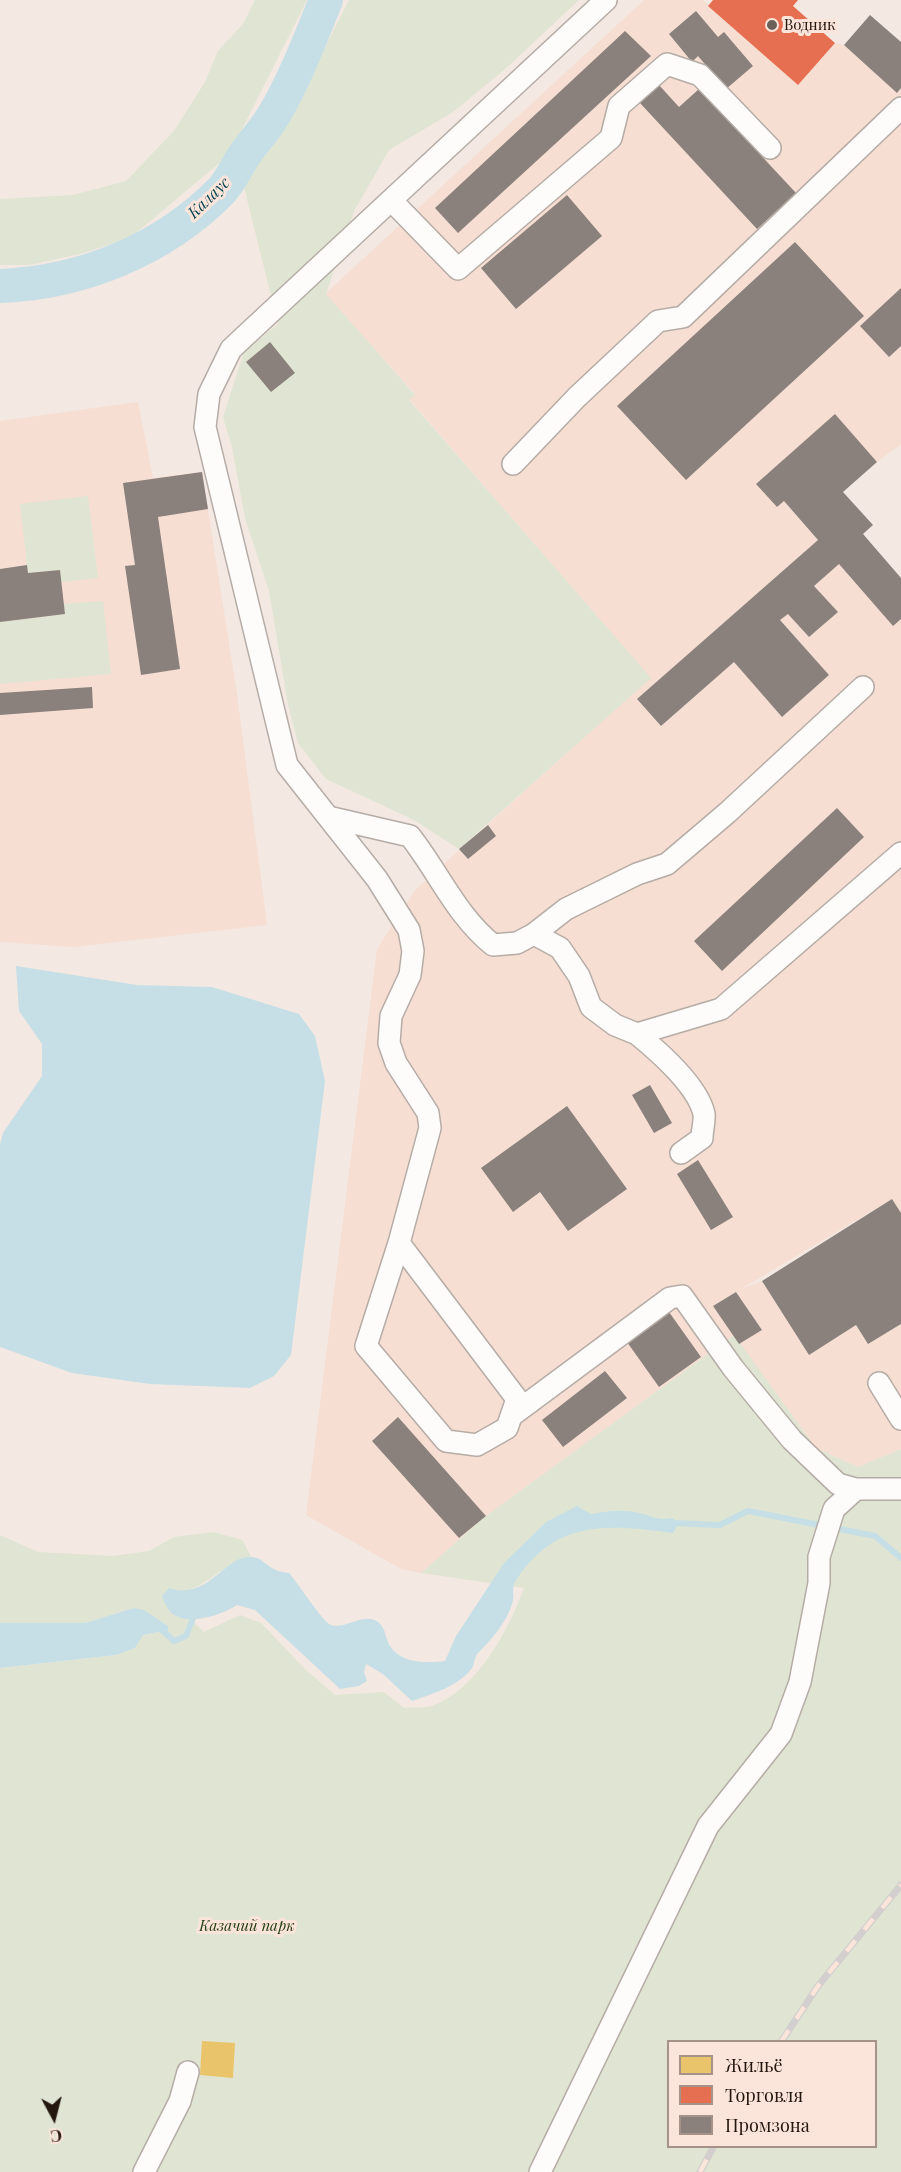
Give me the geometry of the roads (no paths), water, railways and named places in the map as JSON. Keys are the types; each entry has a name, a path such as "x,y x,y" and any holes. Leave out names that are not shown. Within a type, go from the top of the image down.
{"street":[{"path":"399,1243 517,1399 507,1428 477,1445 446,1441 366,1346 399,1243 430,1128 428,1113 396,1063 389,1043 391,1016 410,975 413,951 409,930 377,879 287,765 205,427 209,394 231,349 606,0"},
{"path":"391,200 458,269 611,138 619,106 667,64 700,75 770,148"},
{"path":"513,464 577,397 658,321 683,318 901,108"},
{"path":"328,817 410,836 457,908 476,930 493,945 517,943 534,934 566,909 637,874 668,864 727,813 862,687"},
{"path":"637,1034 721,1009 901,853"},
{"path":"534,934 560,948 579,976 591,1007 615,1025 637,1034 667,1058 689,1086 704,1114 702,1138 681,1153"},
{"path":"511,1416 670,1298 682,1296 768,1412 799,1448 838,1484 856,1489 901,1489"},
{"path":"879,1383 901,1419"},
{"path":"540,2172 708,1826 781,1734 800,1682 819,1583 819,1557 834,1509 856,1489"},
{"path":"144,2172 180,2101 189,2072"}],"water":[{"path":"16,966 137,985 212,987 299,1014 315,1036 325,1081 291,1355 274,1376 250,1388 150,1384 72,1373 0,1347 0,1144 3,1133 42,1076 42,1044 19,1011"},
{"path":"577,1506 591,1514 627,1511 658,1519 672,1518 679,1523 673,1533 626,1528 584,1530 565,1536 547,1546 530,1561 515,1582 513,1601 506,1618 494,1636 477,1654 467,1674 445,1689 412,1701 383,1674 366,1664 364,1672 367,1681 359,1686 340,1689 255,1610 237,1605 208,1617 183,1618 171,1613 162,1596 169,1588 183,1590 195,1588 206,1583 233,1562 252,1557 273,1569 289,1573 329,1624 341,1626 372,1619 381,1624 390,1646 401,1656 422,1662 445,1661 456,1636 504,1563 546,1522"},
{"path":"134,1608 144,1610 168,1626 168,1636 158,1632 143,1635 135,1648 116,1655 0,1668 0,1623 85,1623"}],"waterway":[{"name":"Калаус","path":"0,286 61,278 90,270 147,246 198,212 224,187 276,111 300,64 326,0"},
{"path":"673,1523 720,1525 748,1511 875,1536 901,1558"},
{"path":"162,1630 174,1641 186,1636 196,1611"}],"railway":[{"path":"782,2040 818,1986 901,1885"},
{"path":"700,2172 713,2148"}],"place":[{"name":"Водник","path":"772,25"}],"park label":[{"name":"Казачий парк","path":"247,1926"}]}
